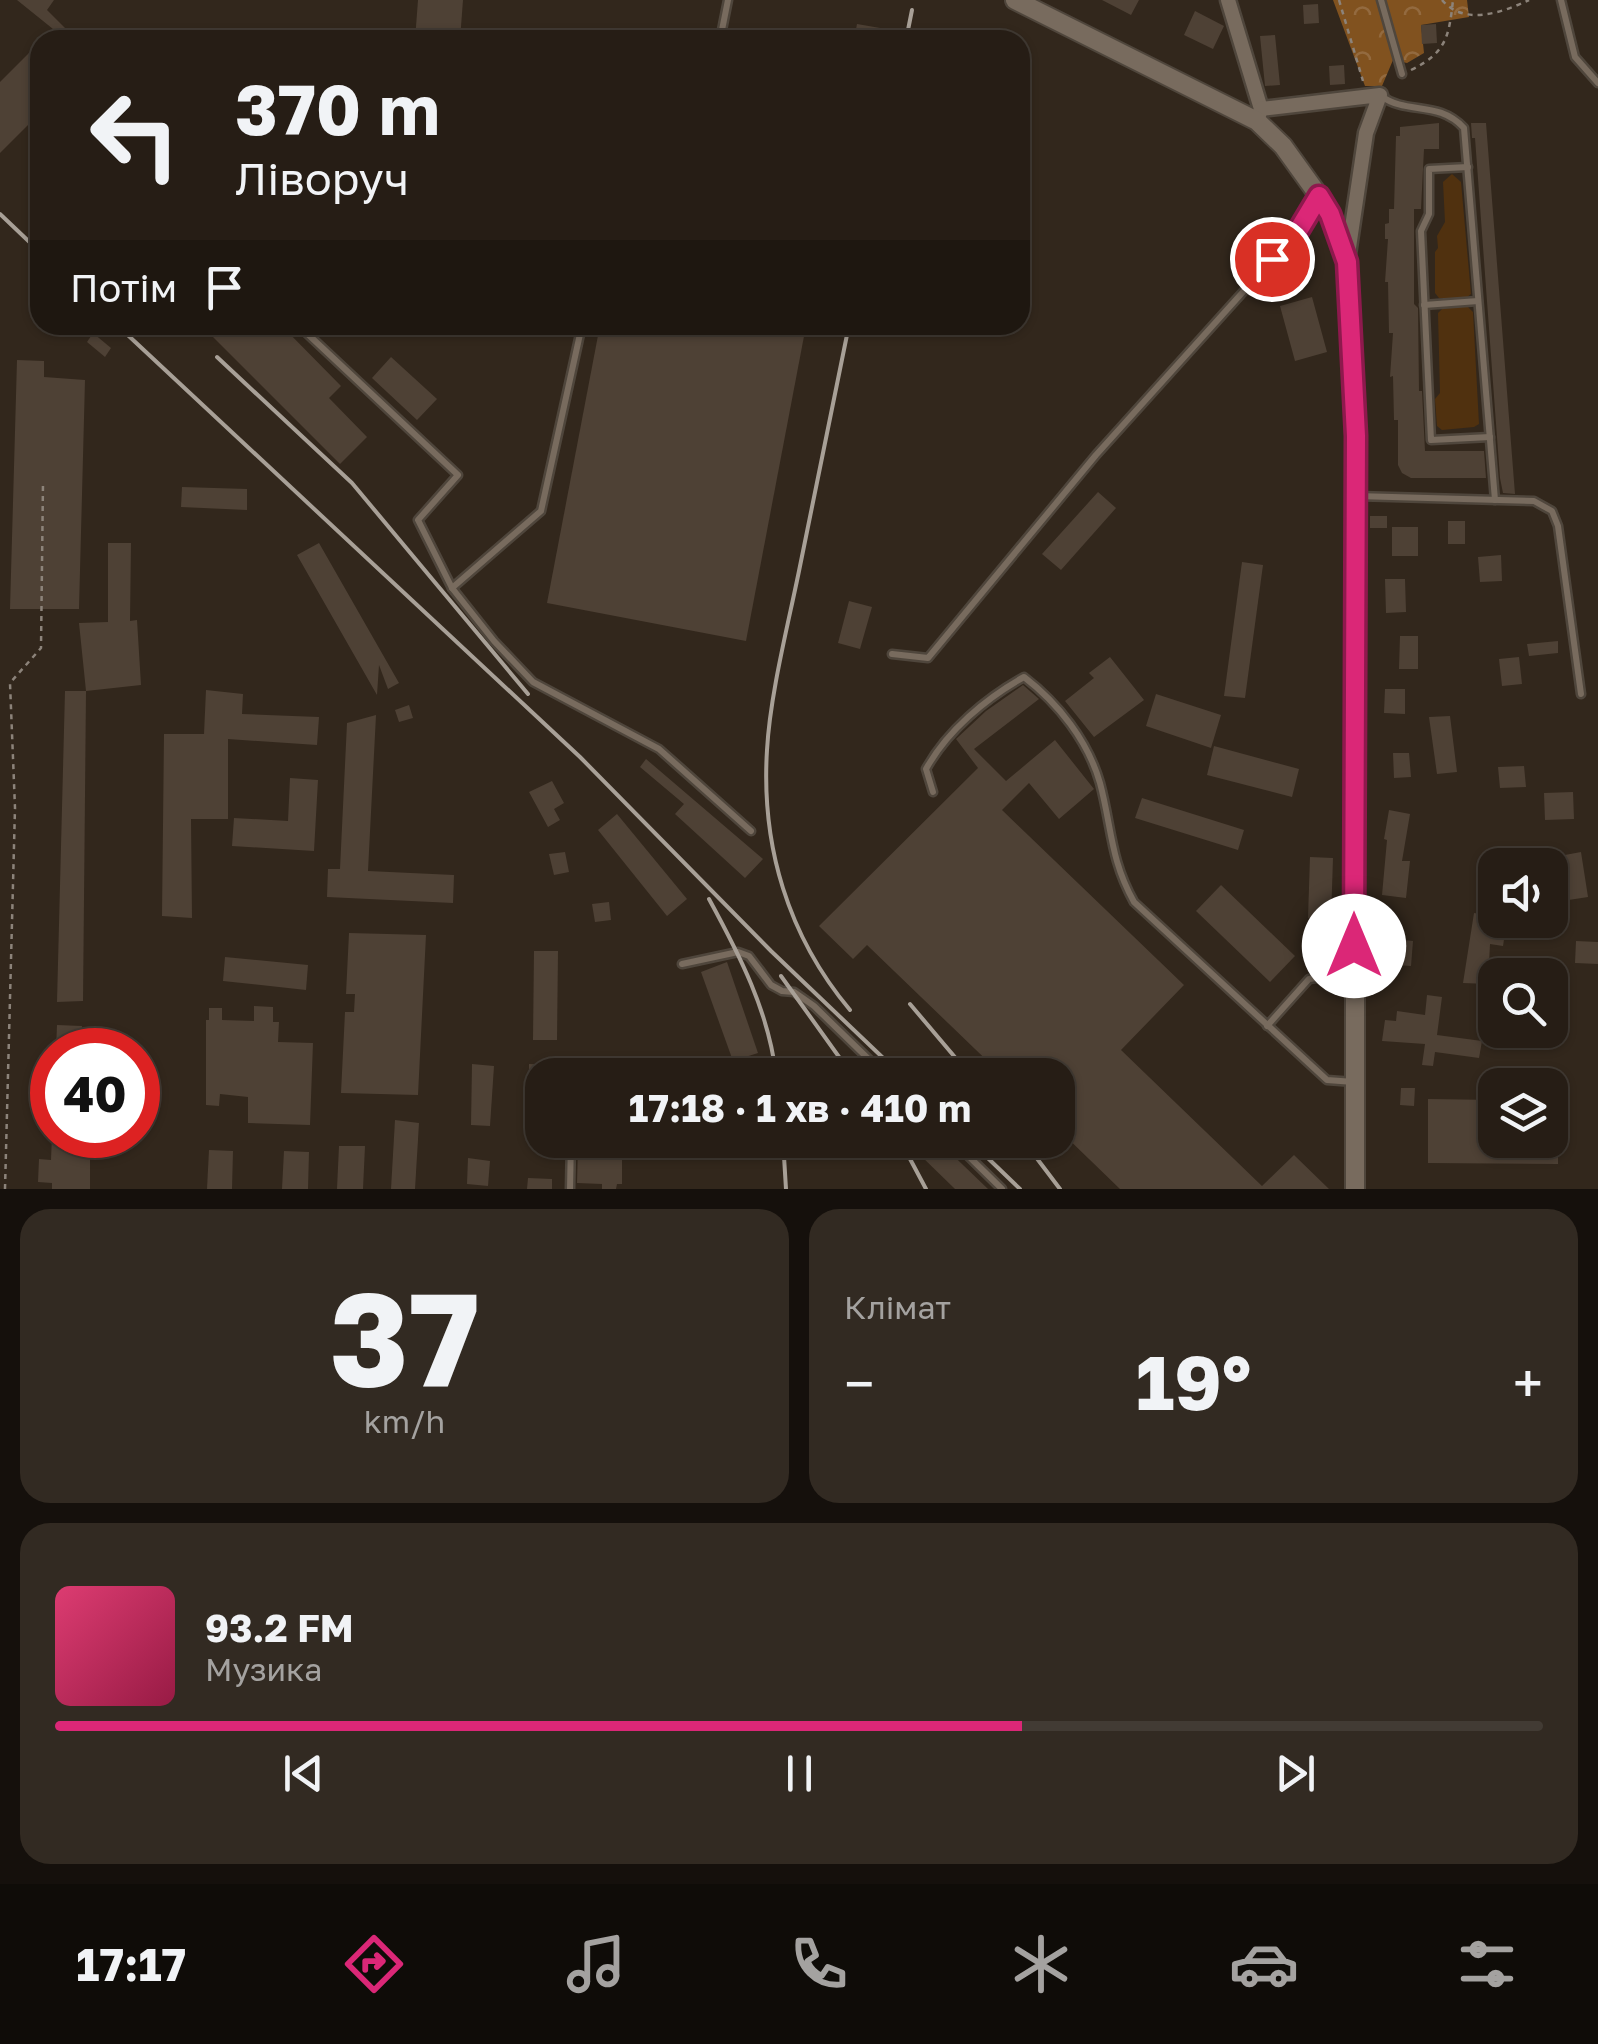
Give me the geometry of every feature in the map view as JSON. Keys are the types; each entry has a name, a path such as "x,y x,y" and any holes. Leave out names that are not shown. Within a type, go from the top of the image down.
{"street":[{"path":"1015,0 1259,115 1380,95 1366,134 1347,262 1355,496 1354,1189"},
{"path":"1228,0 1259,115 1330,214 1347,262"}],"lane":[{"path":"722,30 728,0"},
{"path":"1381,0 1402,74"},
{"path":"1562,0 1574,57 1598,84"},
{"path":"1380,95 1390,102 1452,115 1464,128 1495,500"},
{"path":"1468,167 1430,169 1429,214 1422,231 1432,440 1490,437"},
{"path":"892,654 928,658 1096,455 1298,231 1319,196"},
{"path":"1424,304 1478,301"},
{"path":"309,335 458,475 418,520 452,588 494,642 533,682 659,749 751,831"},
{"path":"452,588 541,511 580,335"},
{"path":"1355,496 1534,501 1552,511 1558,526 1581,694"},
{"path":"933,792 926,769 936,750 969,717 1024,677 1049,696 1082,742 1099,780 1118,872 1134,902 1327,1080 1354,1082"},
{"path":"1266,1026 1309,978 1323,977 1339,969 1354,946"},
{"path":"682,964 738,952 749,956 771,985 794,992 814,1006 867,1058"},
{"path":"570,1189 571,1158"},
{"path":"970,1158 1002,1189"}],"path":[{"path":"1339,0 1356,66 1365,86 1380,95"},
{"path":"1442,0 1452,10 1468,16 1513,8 1529,0"},
{"path":"1402,74 1440,53 1453,0"},
{"path":"5,1189 15,808 10,684 41,648 43,482"}],"green space":[{"path":"1333,0 1467,0 1469,17 1421,25 1424,53 1407,63 1393,60 1382,86 1365,86"}],"shaded area":[{"path":"1452,174 1461,182 1471,294 1466,298 1439,298 1435,293 1437,236 1445,222 1443,182"},
{"path":"1444,307 1468,307 1473,312 1479,424 1474,427 1442,430 1437,426 1438,313"}],"building":[{"path":"17,0 54,0 47,10 67,30 53,29"},
{"path":"418,0 463,0 461,30 416,30"},
{"path":"1102,0 1139,0 1131,15"},
{"path":"1318,4 1319,23 1304,24 1303,5"},
{"path":"1195,11 1224,26 1213,49 1184,35"},
{"path":"857,24 892,30 856,30"},
{"path":"1436,24 1437,43 1422,44 1421,25"},
{"path":"1275,35 1280,85 1265,86 1260,36"},
{"path":"30,52 30,123 0,153 0,82"},
{"path":"1344,65 1345,84 1330,85 1329,66"},
{"path":"1439,123 1439,149 1424,149 1421,209 1414,209 1414,304 1418,308 1419,391 1425,451 1484,451 1486,478 1411,478 1398,465 1398,420 1394,420 1393,376 1390,377 1393,333 1389,333 1385,282 1385,224 1389,223 1389,209 1394,209 1396,136 1400,136 1400,127"},
{"path":"1471,123 1486,123 1515,494 1503,493 1500,478"},
{"path":"1312,297 1327,352 1295,361 1280,306"},
{"path":"95,335 111,348 105,357 87,342"},
{"path":"211,335 291,335 341,386 329,398 367,437 340,464"},
{"path":"598,335 804,335 746,641 547,603"},
{"path":"391,357 437,399 417,420 372,378"},
{"path":"17,360 44,361 44,377 85,380 79,609 10,609"},
{"path":"182,487 247,489 247,510 181,507"},
{"path":"1098,492 1116,508 1061,570 1042,554"},
{"path":"1370,516 1387,516 1387,528 1370,528"},
{"path":"1448,521 1465,521 1465,544 1448,544"},
{"path":"1392,527 1418,527 1418,556 1392,556"},
{"path":"108,543 131,543 130,621 137,620 141,685 86,691 79,623 108,622"},
{"path":"319,543 399,683 388,689 379,665 377,695 297,555"},
{"path":"1501,555 1502,581 1480,582 1478,557"},
{"path":"1242,562 1263,565 1245,698 1224,696"},
{"path":"1385,579 1405,579 1406,612 1386,613"},
{"path":"849,601 872,607 860,649 838,643"},
{"path":"1400,636 1418,636 1418,669 1399,669"},
{"path":"1558,641 1558,653 1529,656 1527,644"},
{"path":"1110,657 1144,700 1094,737 1065,701 1094,678 1089,673"},
{"path":"1519,657 1522,684 1502,686 1499,659"},
{"path":"1023,685 1039,699 974,749 1006,781 1055,740 1094,789 1059,819 1029,783 1002,810 1184,985 1121,1050 1262,1186 1294,1155 1329,1189 1120,1189 1075,1145 1075,1058 984,1058 867,945 853,959 819,926 978,768 956,739"},
{"path":"1385,689 1405,689 1405,714 1384,713"},
{"path":"206,690 243,694 242,714 319,717 317,745 228,739 228,819 191,819 192,918 162,916 164,734 204,734"},
{"path":"65,691 86,691 83,1001 57,1002"},
{"path":"1156,694 1221,715 1211,748 1146,726"},
{"path":"409,705 413,718 399,722 395,710"},
{"path":"376,715 368,871 454,875 453,903 327,897 328,869 340,869 347,723"},
{"path":"1450,716 1457,772 1437,774 1429,717"},
{"path":"1214,746 1299,769 1292,797 1207,775"},
{"path":"1393,753 1409,753 1411,777 1394,778"},
{"path":"646,759 763,859 745,878 675,814 684,804 640,767"},
{"path":"1524,766 1526,787 1500,788 1498,767"},
{"path":"290,778 318,780 314,851 232,846 234,818 288,821"},
{"path":"552,781 564,803 554,809 560,820 548,827 529,792"},
{"path":"1573,792 1574,819 1545,820 1544,793"},
{"path":"1142,798 1244,830 1238,850 1135,818"},
{"path":"1389,810 1410,814 1402,861 1410,861 1406,898 1382,895"},
{"path":"617,814 687,899 667,916 598,830"},
{"path":"565,852 569,872 554,875 549,854"},
{"path":"1581,852 1588,897 1568,900 1568,854"},
{"path":"1310,857 1333,858 1331,919 1308,918"},
{"path":"1221,885 1295,956 1270,982 1196,911"},
{"path":"609,902 611,920 595,922 592,904"},
{"path":"1372,912 1384,912 1384,929 1371,928"},
{"path":"1474,913 1478,914 1478,938 1504,938 1503,946 1490,944 1489,958 1478,958 1478,984 1463,983"},
{"path":"349,933 426,935 418,1095 341,1093 345,1012 354,1012 355,994 346,994"},
{"path":"1385,938 1413,941 1411,966 1383,964"},
{"path":"1576,941 1598,942 1598,964 1575,963"},
{"path":"534,951 558,951 557,1040 533,1040"},
{"path":"225,957 308,965 306,990 223,981"},
{"path":"727,962 758,1053 732,1058 701,972"},
{"path":"1427,995 1442,997 1437,1035 1478,1040 1479,1058 1435,1052 1433,1066 1422,1065 1425,1044 1382,1041 1385,1020 1396,1021 1397,1011 1425,1015"},
{"path":"254,1006 273,1007 273,1022 279,1022 278,1042 313,1043 310,1125 248,1123 248,1097 220,1094 219,1106 206,1105 209,1008 222,1008 222,1020 254,1021"},
{"path":"57,1025 82,1026 82,1028"},
{"path":"472,1064 494,1066 490,1126 471,1125"},
{"path":"1401,1088 1415,1088 1414,1106 1400,1105"},
{"path":"1428,1099 1478,1100 1478,1158 1558,1158 1558,1164 1428,1163"},
{"path":"395,1120 419,1123 415,1189 391,1189"},
{"path":"339,1146 365,1146 363,1189 337,1189"},
{"path":"209,1150 233,1151 232,1189 207,1189"},
{"path":"284,1151 309,1152 308,1189 282,1189"},
{"path":"90,1158 90,1189 52,1189 52,1183 38,1182 39,1159"},
{"path":"468,1158 490,1161 488,1186 467,1184"},
{"path":"578,1158 622,1158 622,1184 617,1184 616,1189 577,1183"},
{"path":"923,1158 956,1158 988,1189 955,1189"},
{"path":"528,1178 552,1179 552,1189 527,1189"}],"railway":[{"path":"908,30 912,10"},
{"path":"0,214 30,242"},
{"path":"128,335 580,757 771,951 883,1058"},
{"path":"847,335 776,683 766,786 774,855 795,921 828,982 850,1010"},
{"path":"217,357 352,483 528,694"},
{"path":"709,899 760,1006 773,1058"},
{"path":"781,976 840,1058"},
{"path":"910,1004 956,1058"},
{"path":"784,1158 786,1189"},
{"path":"910,1158 926,1189"},
{"path":"988,1158 1020,1189"},
{"path":"1037,1158 1060,1189"}],"route":[{"path":"1272,259 1298,231 1319,196 1330,214 1347,262 1356,436 1354,946"}]}
